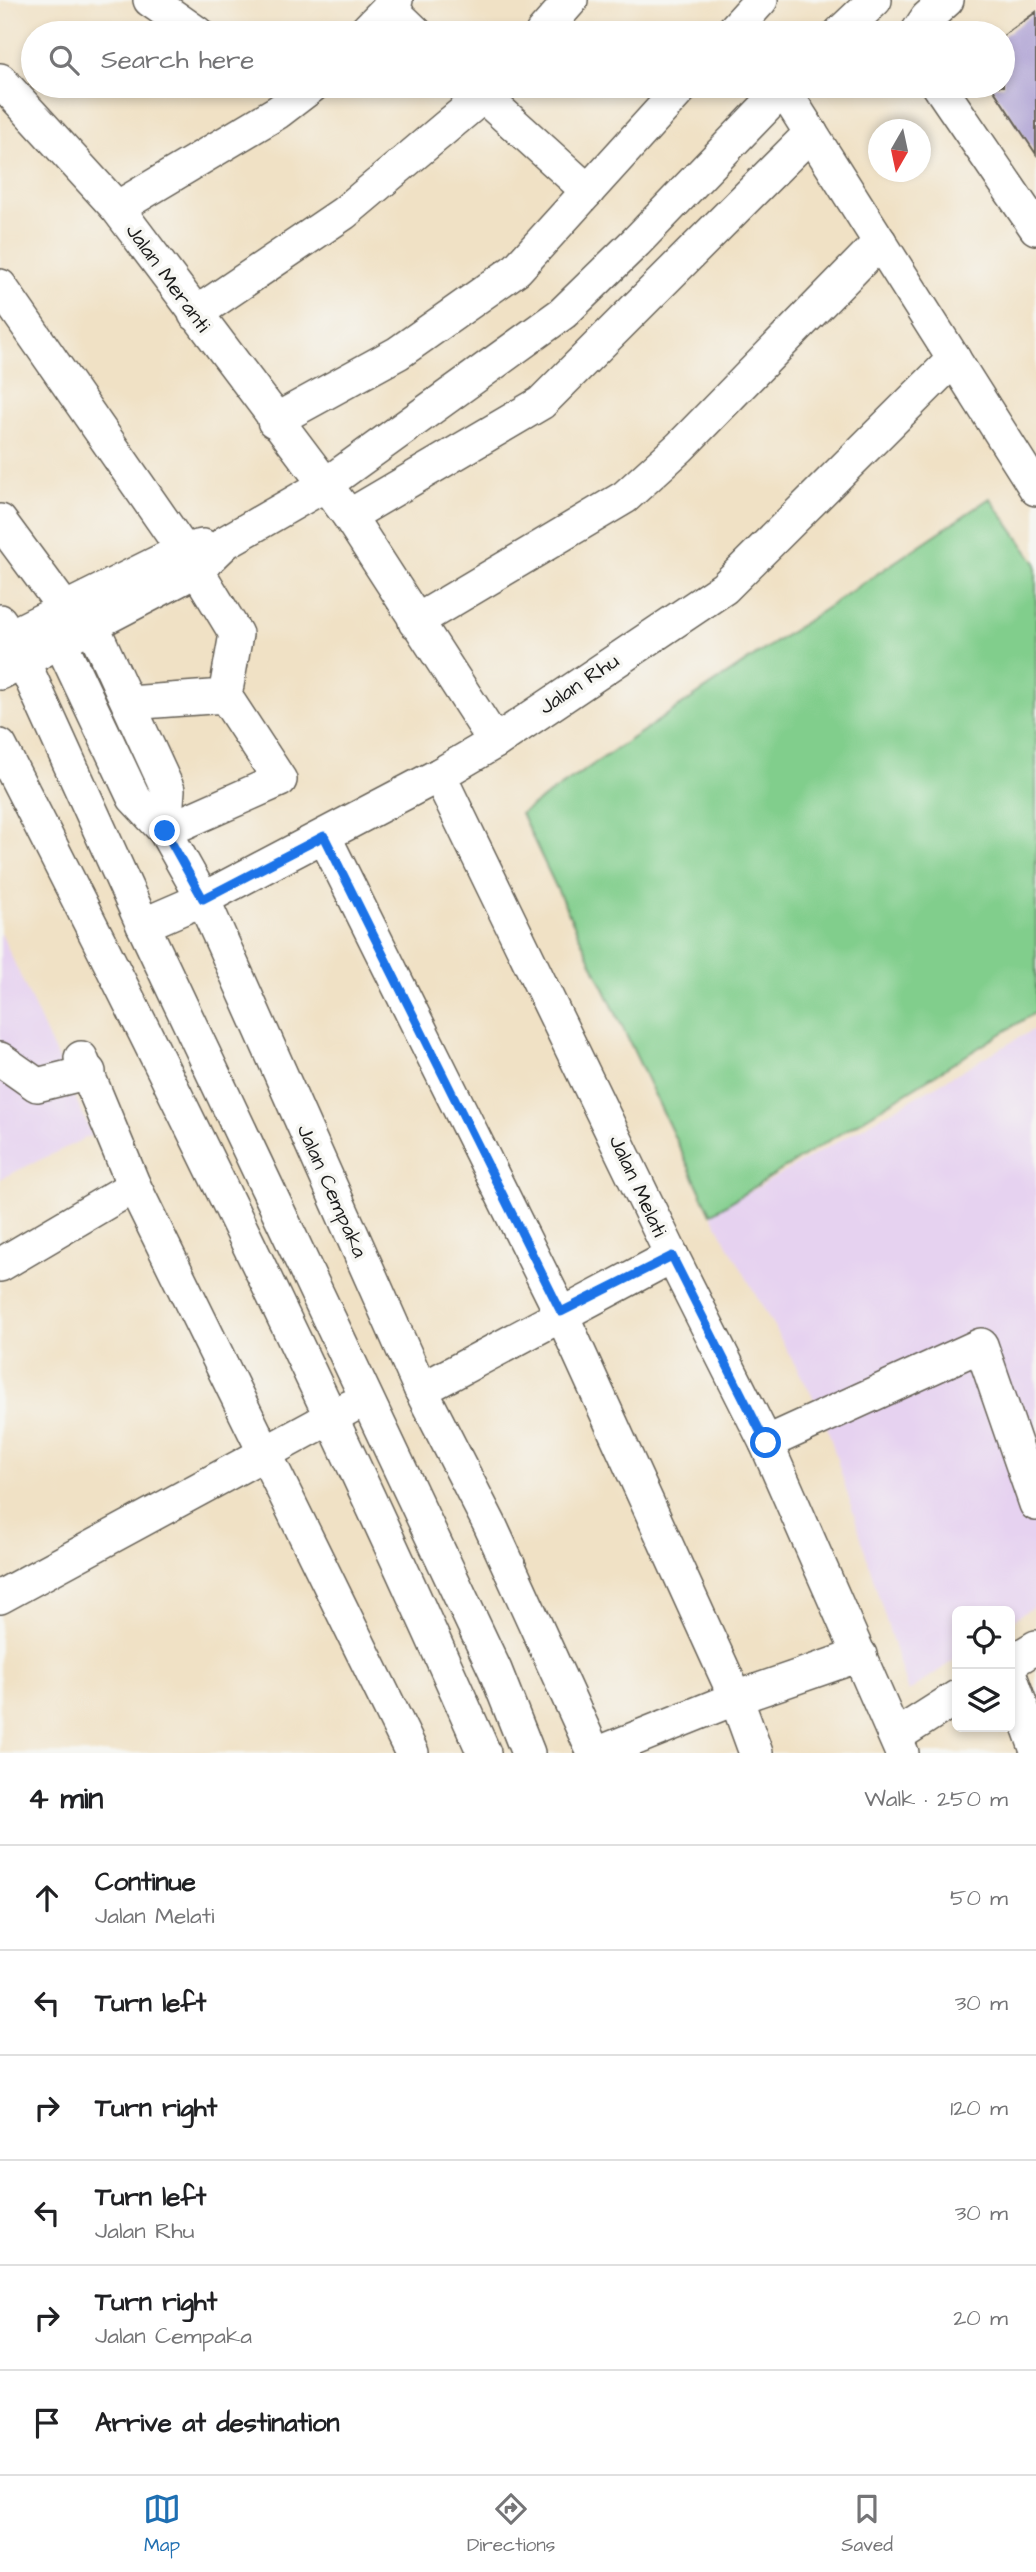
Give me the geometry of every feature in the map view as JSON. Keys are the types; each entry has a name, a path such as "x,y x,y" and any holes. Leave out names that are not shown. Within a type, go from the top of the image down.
{"street":[{"path":"150,0 180,21"},
{"path":"553,21 571,0"},
{"path":"742,21 761,0"},
{"path":"853,21 875,0"},
{"path":"925,21 947,0"},
{"path":"376,21 393,4 406,21"},
{"name":"Jalan Meranti","path":"0,80 117,208 274,421 326,485 349,516 495,742"},
{"path":"117,208 278,112 296,98"},
{"path":"195,314 344,213 473,98"},
{"path":"492,98 588,191"},
{"path":"274,421 398,353 517,270 672,98"},
{"path":"6,647 78,617 226,542 326,485 563,313 636,242 773,98"},
{"path":"790,98 954,359 1034,480"},
{"path":"947,98 1036,228"},
{"path":"349,516 541,403 811,133"},
{"path":"415,622 625,498 680,447 880,242"},
{"path":"0,286 190,560 236,634 225,696 280,780 165,831 168,790 129,703 78,617 0,521"},
{"name":"Jalan Rhu","path":"143,925 203,899 439,775 495,742 724,588 954,359"},
{"path":"6,647 60,641 78,617"},
{"name":"Jalan Cempaka","path":"60,641 134,798 165,831 203,899 421,1390 490,1525 596,1753"},
{"path":"6,647 46,719 368,1399 495,1670 528,1753"},
{"path":"46,719 55,699 64,696 75,699 96,718"},
{"path":"129,703 225,696"},
{"path":"0,746 148,1036 410,1584 484,1753"},
{"name":"Jalan Melati","path":"439,775 672,1256 766,1443 899,1745"},
{"path":"324,836 561,1312 736,1698 756,1753"},
{"path":"0,1059 37,1085 85,1065 134,1186 266,1452 409,1752"},
{"path":"0,1265 134,1186"},
{"path":"421,1390 561,1312 672,1256"},
{"path":"766,1443 981,1345 1036,1504"},
{"path":"0,1597 329,1416 368,1399"},
{"path":"1015,1660 1036,1647"},
{"path":"596,1753 736,1698 860,1655"},
{"path":"1015,1689 1036,1748"},
{"path":"899,1745 952,1701"}],"shaded area":[{"path":"0,931 92,1135 0,1179"},
{"path":"1036,1028 1036,1605 1015,1619 1015,1606 952,1606 952,1661 908,1692 824,1417 711,1214"}],"green space":[{"path":"990,498 1036,563 1036,1012 711,1214 521,813"}],"building":[{"path":"1036,12 1036,154 999,98 1015,98 1015,27"}],"route":[{"path":"165,831 203,899 324,836 561,1312 672,1256 766,1443"}]}
